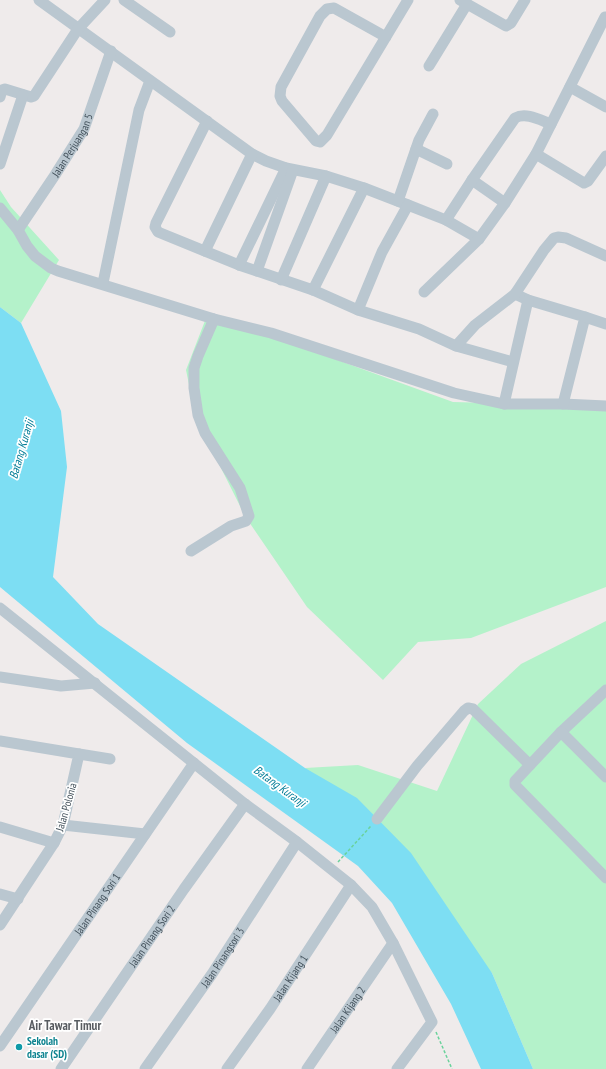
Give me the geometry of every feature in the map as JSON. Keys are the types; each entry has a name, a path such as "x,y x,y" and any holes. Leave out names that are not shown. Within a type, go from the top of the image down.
{"street":[{"path":"39,0 252,154 266,161 290,169 326,176 364,188 446,220 479,239"},
{"path":"0,97 4,89 32,97 36,94 78,29 105,0"},
{"path":"124,0 170,32"},
{"path":"386,36 334,8 327,9 320,16 281,87 280,96 284,104 316,141 320,142 327,134 408,0"},
{"path":"429,66 464,2 506,26 511,23 525,0"},
{"path":"424,292 479,239 505,203 536,154 605,17"},
{"name":"Jalan Perjuangan 5","path":"18,230 84,129 111,51"},
{"path":"103,283 139,110 150,81"},
{"path":"570,87 606,108"},
{"path":"0,164 23,94"},
{"path":"358,310 403,203 419,140 433,114"},
{"path":"446,220 515,118 526,115 551,124"},
{"path":"207,121 156,222 156,231 239,265 313,290 358,310 419,329 456,346 513,362"},
{"path":"416,149 447,164"},
{"path":"205,251 252,154"},
{"path":"536,154 584,183 588,181 606,156"},
{"path":"239,265 290,169"},
{"path":"257,271 290,169"},
{"path":"281,280 326,176"},
{"path":"472,180 505,203"},
{"path":"313,290 364,188"},
{"path":"0,208 18,230 31,251 51,268 103,283 214,319 271,333 454,394 504,404 606,406"},
{"path":"456,346 475,325 515,294 544,250 554,238 566,238 606,256"},
{"path":"515,294 528,300 606,324"},
{"path":"504,404 528,300"},
{"path":"563,404 585,317"},
{"path":"191,551 231,526 246,521 249,516 240,488 205,433 198,415 194,388 194,368 214,319"},
{"path":"0,608 245,804 352,885 372,907 390,946 432,1022 397,1069"},
{"path":"0,677 61,686 95,683"},
{"path":"606,690 561,732 515,781 516,787 606,878"},
{"path":"377,819 417,766 468,708 475,711 530,765"},
{"path":"561,732 606,777"},
{"path":"0,741 110,759"},
{"name":"Jalan Polonia","path":"0,925 54,843 63,825 80,754"},
{"name":"Jalan Pinang Sori 1","path":"0,1046 194,763"},
{"name":"Jalan Pinang Sori 2","path":"61,1069 184,889 245,804"},
{"path":"63,825 145,834"},
{"path":"0,827 54,843"},
{"name":"Jalan Pinangsori 3","path":"145,1069 212,974 297,842"},
{"name":"Jalan Kijang 1","path":"227,1069 270,1008 352,885"},
{"path":"0,894 18,899"},
{"name":"Jalan Kijang 2","path":"307,1069 390,946"}],"path":[{"path":"336,864 377,819"},
{"path":"432,1022 452,1069"}],"green space":[{"path":"0,190 11,207 59,260 21,323 0,307"},
{"path":"208,313 453,402 606,406 606,587 471,638 418,642 383,680 307,607 245,516 196,418 186,370"},
{"path":"606,621 606,1069 533,1069 492,973 305,768 358,765 437,791 478,704 521,664"}],"water":[{"name":"Batang Kuranji","path":"0,307 21,323 61,411 67,467 53,577 98,624 305,768 357,798 411,853 492,973 533,1069 481,1069 451,1004 392,903 358,866 187,743 0,587"}],"place":[{"name":"Sekolah dasar (SD)","path":"19,1047"}],"district":[{"name":"Air Tawar Timur","path":"65,1025"}]}
